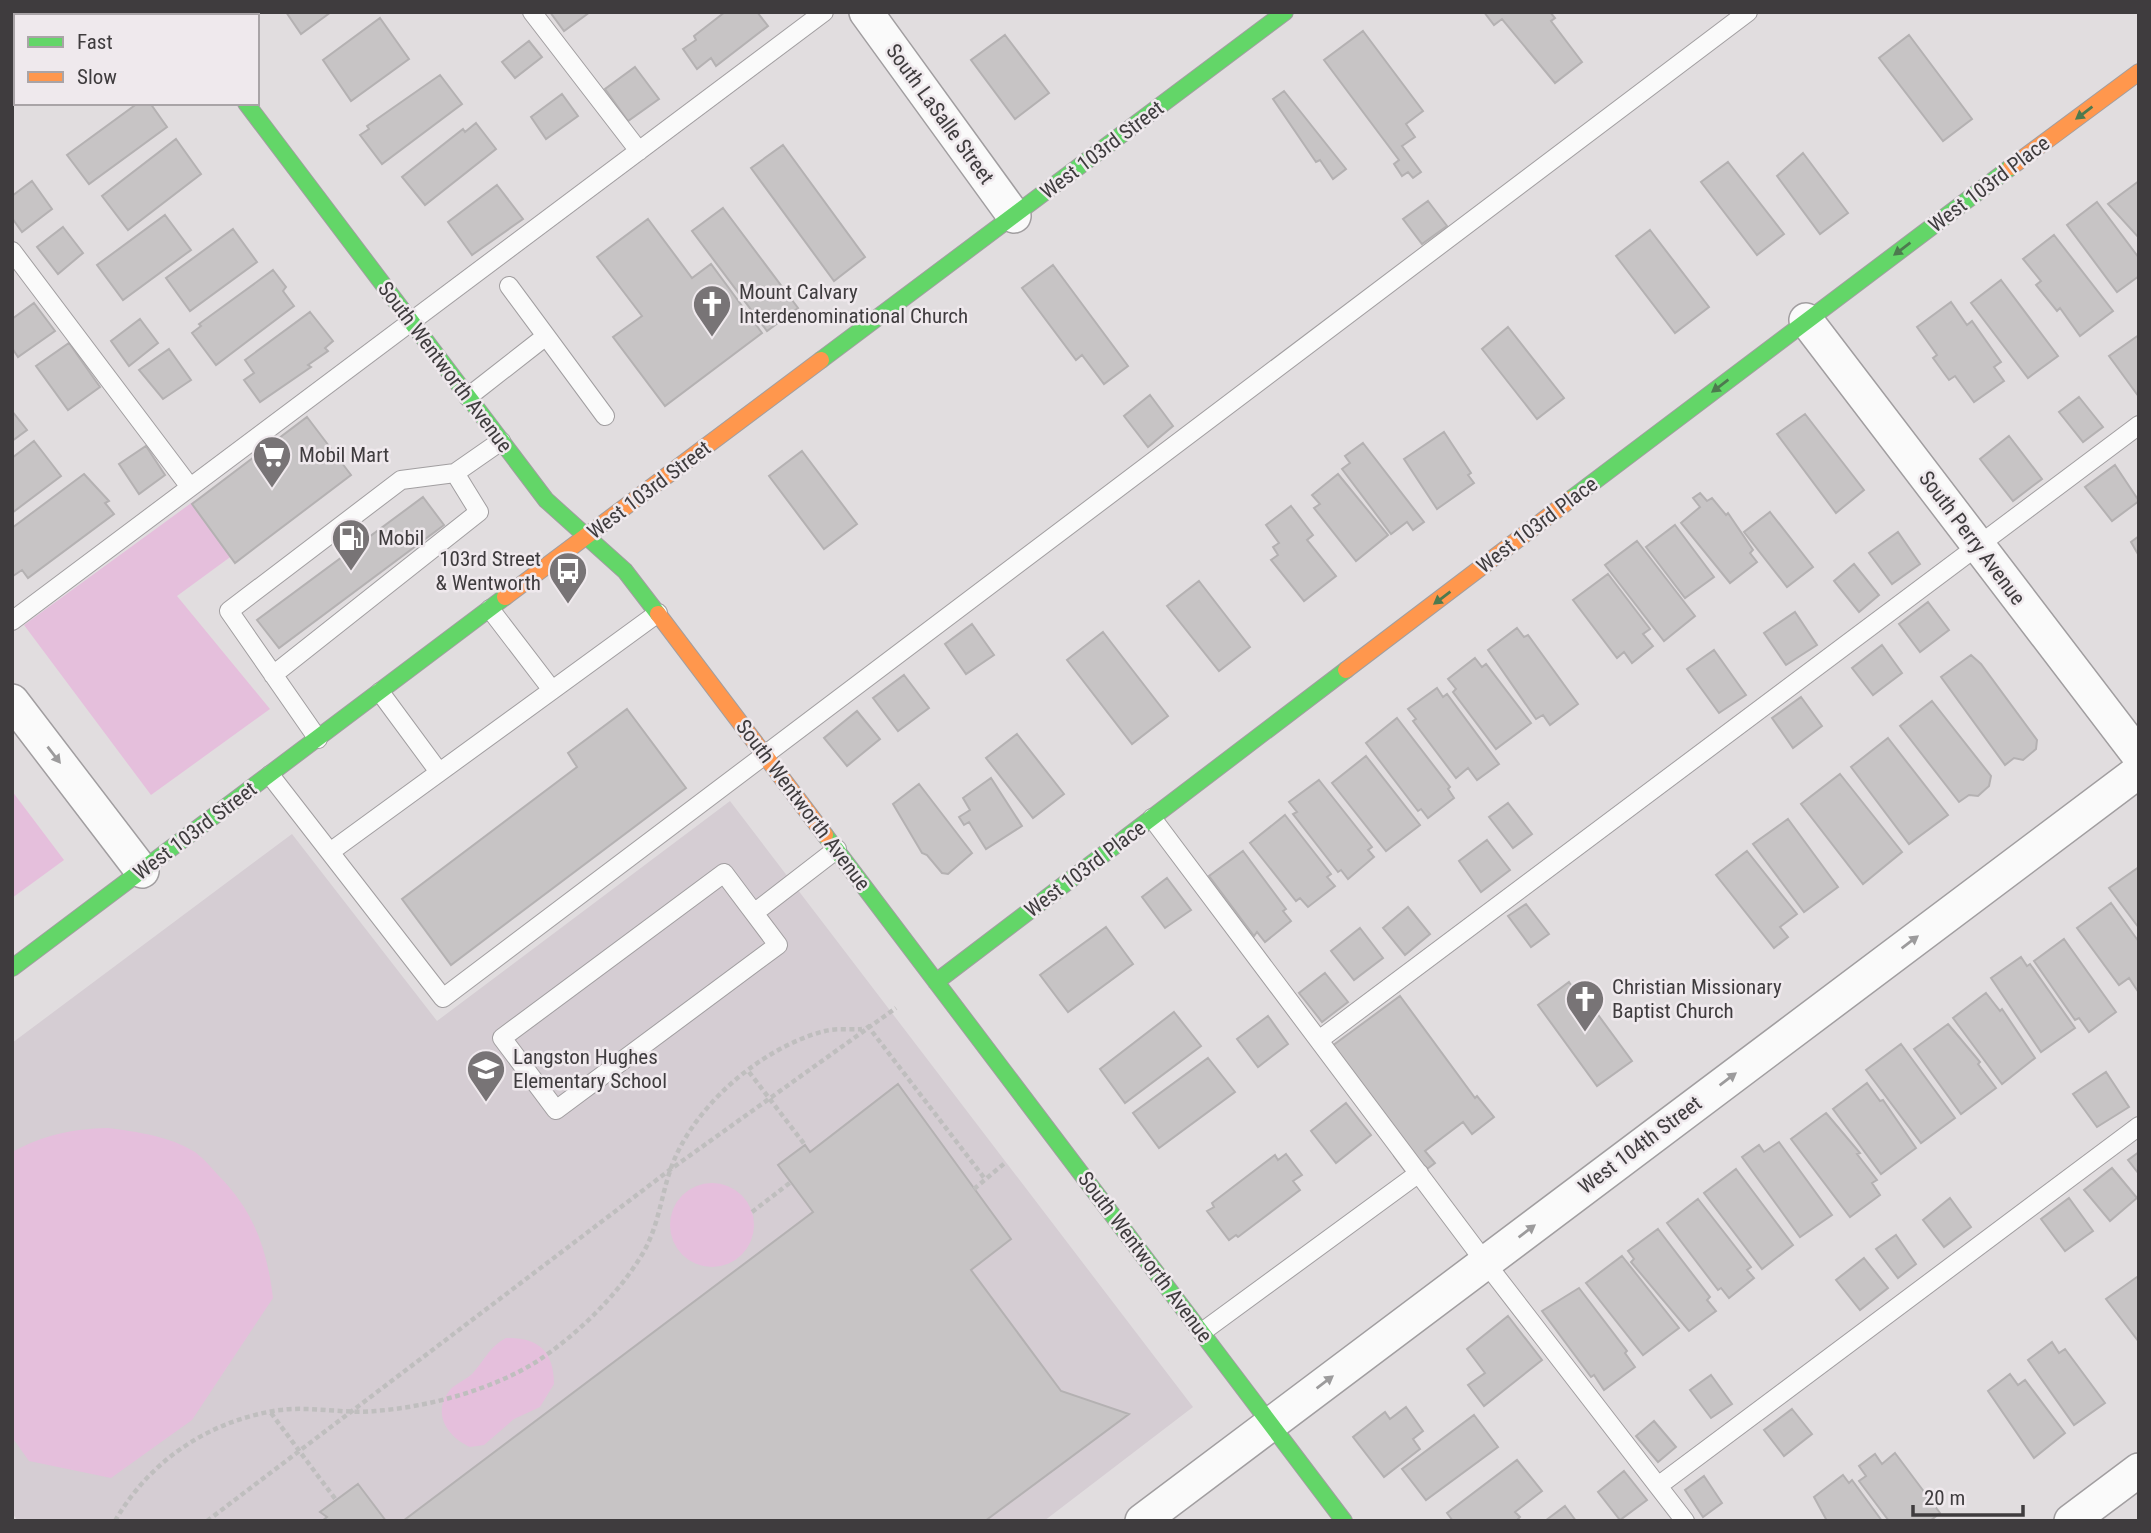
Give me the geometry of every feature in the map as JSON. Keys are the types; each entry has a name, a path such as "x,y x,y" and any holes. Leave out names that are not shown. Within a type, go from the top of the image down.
{"street":[{"name":"South LaSalle Street","path":"866,12 1014,216"},
{"name":"West 103rd Street","path":"12,968 1285,12"},
{"name":"West 103rd Place","path":"936,982 1806,320 2139,72"},
{"name":"South Wentworth Avenue","path":"248,105 546,500 625,571 658,613 1344,1521"},
{"name":"South Perry Avenue","path":"1806,320 2139,756"},
{"path":"12,701 142,871"},
{"name":"West 104th Street","path":"1142,1521 2139,771"},
{"path":"2071,1521 2139,1470"}],"lane":[{"path":"532,12 639,151"},
{"path":"12,621 824,12"},
{"path":"270,775 443,998 1748,12"},
{"path":"12,251 190,487"},
{"path":"509,286 605,416"},
{"path":"468,397 545,336"},
{"path":"1319,1040 2139,425"},
{"path":"318,739 229,611 401,481 455,473 501,441"},
{"path":"274,675 479,512 455,473"},
{"path":"490,610 552,690"},
{"path":"330,852 658,613"},
{"path":"380,692 439,772"},
{"path":"1153,818 1485,1262 1685,1521"},
{"path":"754,914 836,849"},
{"path":"724,873 754,914 778,945 556,1110 502,1038 724,873"},
{"path":"1658,1486 2139,1126"},
{"path":"1202,1332 1419,1173"}],"path":[{"path":"207,1521 671,1169 895,1007"},
{"path":"114,1521 147,1475 170,1454 218,1428 271,1412 310,1410 346,1413 432,1404 536,1362 568,1338 598,1309 643,1252 656,1226 671,1169 697,1122 719,1095 793,1043 826,1031 864,1027"},
{"path":"864,1027 985,1179"},
{"path":"749,1072 805,1145"},
{"path":"974,1189 1006,1162"},
{"path":"752,1212 791,1182"},
{"path":"271,1412 336,1500"}],"shaded area":[{"path":"194,501 233,555 177,596 270,709 151,795 24,625"},
{"path":"12,791 64,860 12,898"},
{"name":"Langston Hughes Elementary School","path":"730,801 1193,1407 1044,1521 18,1521 12,1513 12,1043 292,834 437,1021"},
{"path":"108,1128 164,1138 195,1152 207,1163 250,1217 267,1263 273,1298 192,1420 111,1478 29,1461 12,1437 12,1152 58,1134"},
{"path":"712,1183 728,1186 747,1202 754,1225 751,1241 735,1260 712,1267 696,1264 677,1248 670,1225 673,1209 689,1190"},
{"path":"506,1338 527,1340 542,1348 551,1363 554,1384 540,1407 514,1419 484,1445 470,1447 449,1431 442,1416 442,1408 450,1390 472,1374 491,1350"}],"building":[{"path":"84,12 86,14 54,14"},
{"path":"286,12 331,12 301,34"},
{"path":"550,12 590,12 564,31"},
{"path":"725,12 757,12 768,26 716,66 711,58 697,69 683,49 696,40 694,36"},
{"path":"1484,12 1550,12 1555,18 1551,21 1582,62 1555,83 1502,19 1494,25"},
{"path":"380,18 409,59 351,101 323,60"},
{"path":"1363,31 1423,111 1406,124 1415,137 1402,146 1421,172 1413,178 1408,172 1402,176 1394,164 1399,160 1324,60"},
{"path":"1005,35 1049,93 1015,119 971,60"},
{"path":"1909,35 1972,119 1943,141 1879,58"},
{"path":"529,41 542,57 515,78 502,62"},
{"path":"14,44 12,77 12,45"},
{"path":"635,67 659,99 628,121 605,89"},
{"path":"440,75 462,104 382,164 360,135 369,129 367,126"},
{"path":"1284,91 1346,169 1333,179 1320,160 1316,162 1273,99"},
{"path":"562,94 578,116 546,139 531,117"},
{"path":"135,105 151,105 167,127 89,184 67,155"},
{"path":"476,123 496,149 425,205 402,177 463,129 465,132"},
{"path":"176,139 201,174 128,230 102,196"},
{"path":"783,145 865,257 834,281 751,168"},
{"path":"1803,153 1848,213 1820,234 1777,176"},
{"path":"1728,162 1784,234 1757,255 1701,182"},
{"path":"32,181 52,209 22,232 12,218 12,196"},
{"path":"2139,181 2139,238 2108,204"},
{"path":"497,185 523,219 472,255 448,222"},
{"path":"1428,201 1447,226 1422,244 1403,219"},
{"path":"2097,202 2139,258 2139,276 2117,292 2067,225"},
{"path":"723,208 798,308 767,331 692,231"},
{"path":"165,215 191,250 123,300 97,265"},
{"path":"648,219 692,278 711,264 762,333 665,406 613,337 642,316 597,257"},
{"path":"63,227 83,253 58,274 37,247"},
{"path":"233,229 257,262 190,311 166,278"},
{"path":"1650,230 1709,307 1675,333 1616,256"},
{"path":"2054,235 2113,311 2080,336 2060,308 2057,311 2036,285 2041,281 2023,259"},
{"path":"1053,265 1128,366 1104,384 1082,355 1076,360 1022,288"},
{"path":"273,270 286,287 283,291 294,306 216,365 192,333 201,326 199,324"},
{"path":"2001,280 2058,356 2028,378 1971,303"},
{"path":"1951,302 1967,325 1972,321 2001,362 1994,367 2004,381 1974,402 1955,376 1949,380 1933,358 1937,355 1917,327"},
{"path":"34,303 55,331 18,357 12,348 12,319"},
{"path":"310,312 333,341 325,348 328,351 308,365 311,367 260,402 244,380 254,373 245,360"},
{"path":"140,319 158,343 129,366 111,341"},
{"path":"1508,327 1564,398 1537,419 1482,349"},
{"path":"2139,335 2139,397 2109,356"},
{"path":"69,343 100,387 68,410 36,366"},
{"path":"169,349 191,380 163,399 139,370"},
{"path":"1150,395 1173,426 1148,447 1124,416"},
{"path":"2079,397 2103,427 2083,442 2059,412"},
{"path":"12,411 27,430 12,441"},
{"path":"1805,414 1864,490 1836,513 1777,434"},
{"name":"Mobil Mart","path":"307,417 351,475 235,563 192,504"},
{"path":"1444,432 1471,473 1468,475 1474,483 1437,509 1404,459"},
{"path":"2009,436 2042,479 2013,501 1980,459"},
{"path":"34,441 61,476 12,513 12,458"},
{"path":"1363,443 1424,522 1413,530 1407,522 1391,534 1342,469 1350,463 1345,456"},
{"path":"146,446 165,475 139,494 119,464"},
{"path":"802,451 857,524 824,549 769,476"},
{"path":"2115,465 2139,501 2112,521 2085,487"},
{"path":"84,474 109,501 105,503 114,514 28,578 22,570 13,576 12,528"},
{"path":"1338,474 1388,535 1356,561 1314,508 1320,504 1312,495"},
{"path":"1700,493 1707,501 1712,498 1726,515 1728,513 1753,550 1750,553 1757,562 1730,583 1681,523 1700,507 1693,498"},
{"name":"Mobil","path":"423,497 444,525 279,648 257,620"},
{"path":"1291,506 1313,535 1307,540 1336,576 1304,601 1271,560 1278,555 1273,547 1279,543 1266,525"},
{"path":"1770,512 1813,567 1787,587 1744,532"},
{"path":"1675,525 1714,577 1685,598 1646,547"},
{"path":"1898,532 1920,564 1892,584 1869,553"},
{"path":"2139,536 2139,556 2131,542"},
{"path":"1637,541 1695,616 1664,641 1605,565"},
{"path":"1854,564 1879,595 1859,612 1834,581"},
{"path":"1608,574 1650,629 1643,634 1653,646 1632,663 1624,652 1617,658 1573,600"},
{"path":"1199,581 1250,647 1219,671 1167,606"},
{"path":"1928,602 1949,630 1920,652 1899,624"},
{"path":"1795,612 1817,645 1786,665 1764,633"},
{"path":"972,624 994,655 966,674 945,644"},
{"path":"1517,628 1524,637 1528,635 1578,704 1550,725 1543,715 1536,719 1488,650"},
{"path":"1103,632 1168,716 1132,744 1067,660"},
{"path":"1882,645 1902,673 1873,695 1852,668"},
{"path":"1714,650 1746,695 1719,713 1687,669"},
{"path":"1971,655 1981,664 2037,740 2036,749 2023,760 2014,758 2005,765 1941,677"},
{"path":"1475,658 1482,667 1486,664 1531,723 1496,749 1453,692 1456,689 1448,679"},
{"path":"904,675 929,708 898,731 873,698"},
{"path":"1437,688 1443,697 1447,694 1499,764 1477,780 1468,768 1456,778 1413,721 1416,719 1408,709"},
{"path":"1801,697 1822,726 1793,748 1772,718"},
{"path":"1932,701 1991,776 1989,786 1978,796 1969,795 1959,802 1900,726"},
{"path":"627,709 686,788 451,965 402,899 577,767 568,753"},
{"path":"857,711 880,739 847,766 824,738"},
{"path":"1397,718 1450,787 1448,789 1454,798 1428,818 1421,809 1418,811 1366,743"},
{"path":"1017,734 1064,794 1033,818 986,758"},
{"path":"1888,738 1948,815 1909,844 1851,767"},
{"path":"1366,756 1420,825 1386,851 1332,783"},
{"path":"1840,774 1902,852 1863,884 1801,804"},
{"path":"991,778 1022,826 986,849 969,822 964,825 959,817 970,810 963,798"},
{"path":"1319,780 1372,847 1368,850 1374,857 1348,879 1341,870 1338,872 1293,814 1297,812 1289,802"},
{"path":"919,784 972,853 948,874 942,873 927,855 922,853 893,804"},
{"path":"1508,803 1532,834 1513,848 1489,817"},
{"path":"1285,815 1331,874 1327,877 1335,886 1308,907 1300,898 1296,901 1250,843"},
{"path":"1788,819 1838,887 1804,912 1753,844"},
{"path":"1487,840 1510,870 1481,892 1459,861"},
{"path":"1243,851 1286,909 1283,911 1291,921 1265,942 1257,932 1254,936 1209,876"},
{"path":"1747,851 1797,914 1780,927 1788,937 1774,948 1716,875"},
{"path":"2139,867 2139,928 2109,888"},
{"path":"1167,878 1191,910 1165,928 1142,897"},
{"path":"2111,903 2139,942 2139,993 2129,978 2119,985 2077,928"},
{"path":"1526,904 1549,934 1531,947 1508,916"},
{"path":"1408,907 1430,934 1405,955 1383,928"},
{"path":"1106,927 1133,964 1068,1012 1040,975"},
{"path":"1360,928 1383,958 1354,980 1331,951"},
{"path":"2064,939 2116,1012 2089,1032 2079,1018 2075,1020 2034,961"},
{"path":"2021,957 2027,966 2030,964 2075,1028 2041,1052 1991,978"},
{"path":"1325,973 1348,1002 1322,1022 1299,993"},
{"name":"Christian Missionary Baptist Church","path":"1569,982 1578,995 1582,993 1632,1061 1597,1086 1538,1005"},
{"path":"1986,993 2000,1011 2002,1009 2035,1058 2002,1084 1953,1018"},
{"path":"1400,996 1475,1098 1477,1096 1494,1117 1472,1134 1463,1122 1425,1151 1435,1163 1412,1180 1394,1156 1402,1150 1328,1049"},
{"path":"1174,1012 1201,1046 1125,1103 1100,1069"},
{"path":"1268,1016 1288,1044 1258,1067 1237,1039"},
{"path":"1948,1024 1980,1062 1978,1064 1996,1088 1961,1114 1914,1049"},
{"path":"1901,1044 1955,1118 1921,1143 1866,1070"},
{"path":"1208,1058 1235,1092 1159,1148 1133,1113"},
{"path":"2106,1072 2129,1107 2097,1127 2073,1094"},
{"path":"1867,1083 1880,1101 1883,1100 1916,1148 1881,1174 1833,1109"},
{"path":"898,1084 1011,1239 971,1270 1061,1391 1129,1414 985,1521 403,1521 813,1212 778,1165 805,1145 810,1152"},
{"path":"1346,1103 1371,1135 1336,1163 1311,1131"},
{"path":"1826,1113 1860,1153 1857,1154 1877,1180 1872,1183 1880,1195 1850,1217 1791,1139"},
{"path":"1779,1142 1832,1215 1800,1237 1742,1157 1759,1145 1764,1152"},
{"path":"2139,1152 2139,1174 2128,1160"},
{"path":"1286,1154 1302,1175 1293,1181 1300,1190 1238,1237 1236,1235 1229,1240 1207,1211 1214,1207 1212,1203 1275,1155 1278,1160"},
{"path":"2112,1168 2137,1198 2110,1221 2084,1190"},
{"path":"1736,1169 1793,1245 1762,1269 1704,1193"},
{"path":"1950,1198 1971,1227 1944,1247 1923,1220"},
{"path":"2069,1198 2093,1231 2065,1251 2041,1219"},
{"path":"1698,1199 1751,1267 1747,1270 1754,1278 1729,1298 1721,1288 1718,1290 1667,1223"},
{"path":"1658,1229 1710,1297 1707,1300 1716,1311 1689,1331 1631,1262 1634,1259 1628,1251"},
{"path":"1896,1235 1916,1264 1898,1278 1876,1249"},
{"path":"1622,1256 1679,1328 1643,1355 1586,1283"},
{"path":"1864,1258 1888,1288 1860,1310 1836,1280"},
{"path":"2137,1277 2139,1279 2139,1342 2106,1299"},
{"path":"1579,1288 1627,1351 1625,1353 1635,1367 1604,1390 1594,1375 1591,1377 1542,1311"},
{"path":"1508,1316 1542,1360 1484,1406 1468,1385 1485,1373 1467,1349"},
{"path":"2052,1342 2059,1353 2065,1349 2105,1403 2074,1425 2028,1360"},
{"path":"2010,1374 2018,1385 2025,1380 2065,1433 2034,1458 1988,1391"},
{"path":"1711,1375 1732,1404 1711,1418 1690,1390"},
{"path":"1406,1407 1423,1431 1413,1439 1420,1449 1384,1477 1353,1437 1385,1412 1390,1419"},
{"path":"1792,1409 1812,1434 1784,1456 1764,1430"},
{"path":"1474,1415 1498,1447 1426,1500 1402,1469"},
{"path":"1654,1421 1676,1447 1658,1462 1636,1436"},
{"path":"1895,1453 1940,1513 1930,1521 1889,1521 1859,1481 1866,1476 1859,1466 1875,1454 1882,1464"},
{"path":"1517,1460 1542,1491 1515,1512 1520,1517 1516,1521 1453,1521 1447,1513"},
{"path":"1624,1471 1647,1500 1620,1520 1598,1492"},
{"path":"1843,1475 1849,1483 1852,1480 1882,1521 1827,1521 1814,1497"},
{"path":"1704,1476 1722,1503 1703,1517 1685,1490"},
{"path":"358,1484 386,1521 322,1521 327,1517 320,1512"},
{"path":"1565,1506 1576,1521 1545,1521"}],"traffic: fast":[{"path":"821,360 1285,12"},
{"path":"248,105 546,500 625,571 658,614"},
{"path":"1571,499 2011,167"},
{"path":"12,968 505,597"},
{"path":"936,982 1346,670"},
{"path":"825,835 1344,1521"}],"traffic: slow":[{"path":"2011,167 2139,72"},
{"path":"505,597 821,360"},
{"path":"1346,670 1571,499"},
{"path":"658,614 825,835"}],"place":[{"name":"Mount Calvary Interdenominational Church","path":"712,338"},
{"name":"Mobil Mart","path":"272,489"},
{"name":"Mobil","path":"351,572"},
{"name":"103rd Street & Wentworth","path":"568,605"},
{"name":"Christian Missionary Baptist Church","path":"1585,1033"},
{"name":"Langston Hughes Elementary School","path":"486,1103"}]}
